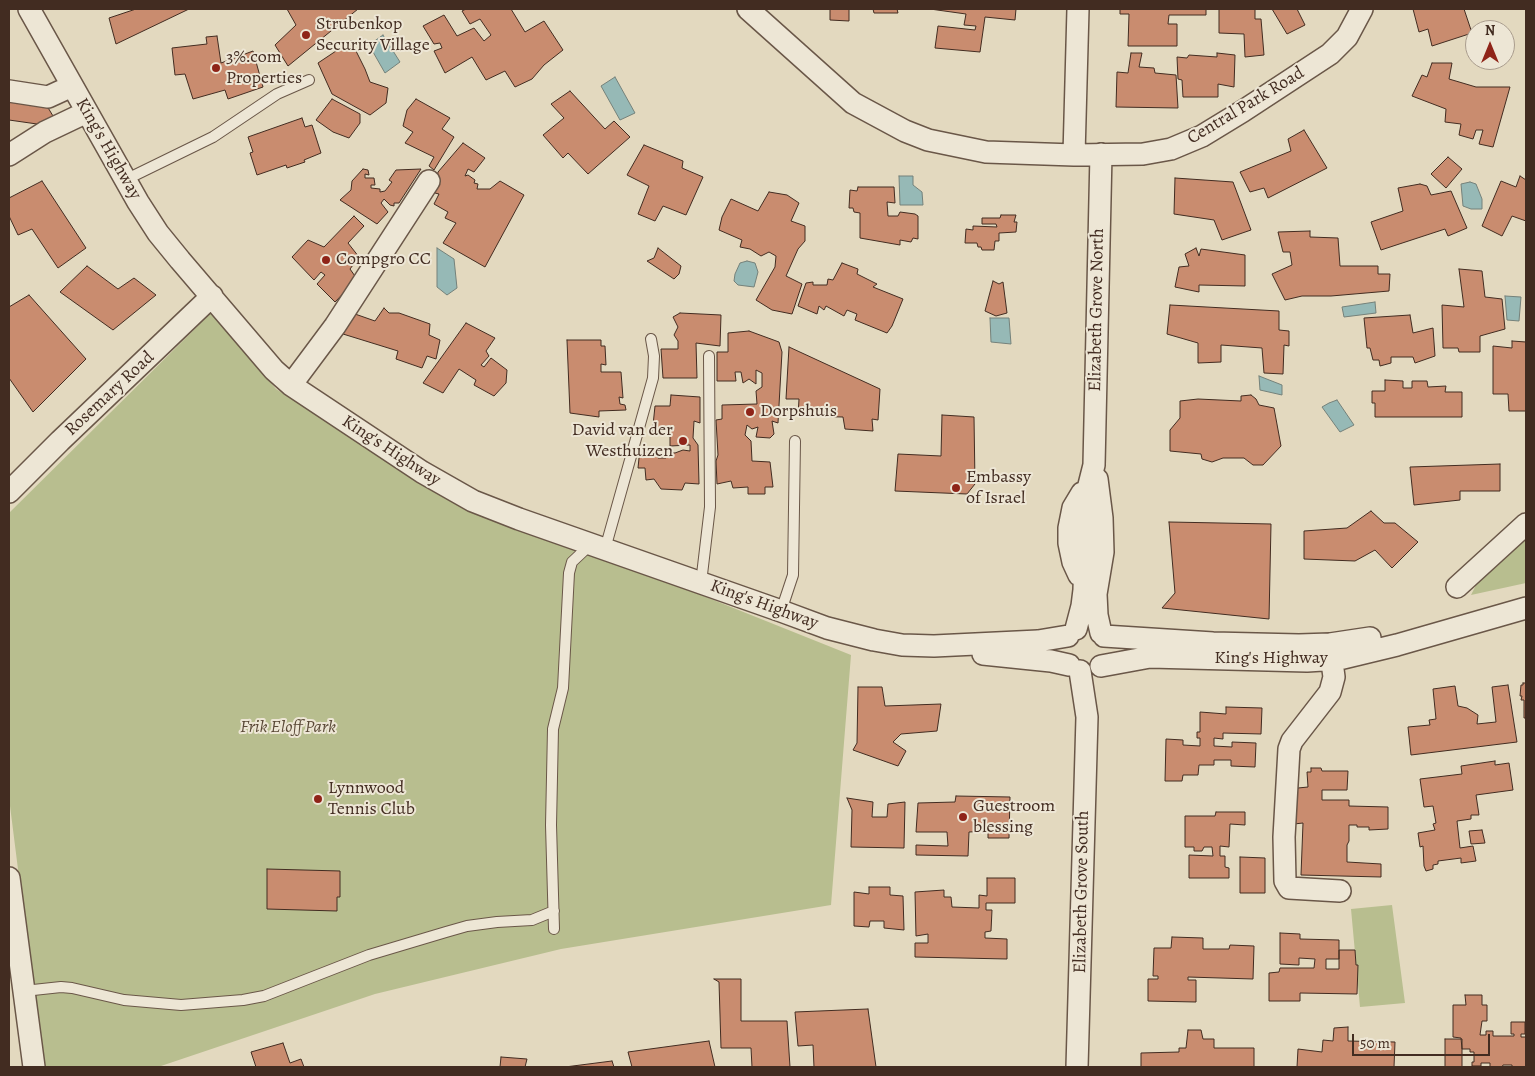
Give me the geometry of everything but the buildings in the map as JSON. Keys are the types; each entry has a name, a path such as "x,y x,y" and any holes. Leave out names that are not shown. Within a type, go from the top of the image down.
{"street":[{"name":"King's Highway","path":"29,9 125,180 158,232 274,370 291,386 455,492 519,519 781,610 827,628 874,640 902,645 934,646 1038,641 1072,633"},
{"name":"Central Park Road","path":"748,9 853,103 905,131 928,140 986,152 1074,155 1143,154 1171,149 1202,136 1243,112 1330,54 1347,37 1362,9"},
{"path":"1074,155 1078,9"},
{"path":"9,91 48,97 72,86"},
{"path":"9,155 46,132 87,112"},
{"name":"Elizabeth Grove North","path":"1072,633 1082,606 1086,512 1092,475 1100,154"},
{"path":"291,386 335,326 428,180"},
{"name":"Rosemary Road","path":"9,492 212,296"},
{"name":"Elizabeth Grove North","path":"1092,475 1102,518 1103,552 1096,594 1097,615 1102,634"},
{"path":"1457,587 1526,524"},
{"name":"King's Highway","path":"934,646 967,652 1052,661 1087,668 1150,657 1307,661 1359,640 1526,599"},
{"name":"King's Highway","path":"1102,634 1331,652 1407,642 1526,608"},
{"path":"1088,627 1102,634 1108,650 1106,660 1087,668 1066,660 1063,648 1072,633 1088,627"},
{"path":"1331,652 1334,678 1330,692 1292,741 1290,749 1284,836 1285,881 1290,888 1340,891"},
{"name":"Elizabeth Grove South","path":"1078,1067 1087,668"},
{"path":"9,878 14,960 24,991 34,1067"}],"lane":[{"path":"125,180 214,137 277,94 309,80"},
{"path":"554,929 551,825 553,730 564,688 569,573 572,562 598,547 653,378 654,356 651,339"},
{"path":"702,583 710,507 709,356"},
{"path":"781,610 793,575 795,441"},
{"path":"24,991 62,987 124,1000 181,1005 243,1000 264,996 369,955 446,932 467,926 532,920 554,911"}],"green space":[{"name":"Frik Eloff Park","path":"212,312 276,389 457,505 671,583 851,655 831,905 561,949 375,994 158,1067 43,1067 9,798 9,513"},
{"path":"1526,530 1526,583 1471,595 1478,581"},
{"path":"1392,905 1405,1003 1360,1007 1351,909"}],"water":[{"path":"383,35 400,62 385,73 369,45"},
{"path":"615,77 635,113 620,120 601,86"},
{"path":"899,176 913,176 913,185 922,192 923,205 900,205"},
{"path":"1470,182 1476,184 1482,199 1482,209 1471,209 1463,206 1461,184"},
{"path":"437,248 454,259 457,288 447,295 437,287"},
{"path":"747,261 755,263 758,272 754,287 738,285 734,281 740,263"},
{"path":"1505,296 1521,297 1519,321 1507,320"},
{"path":"1375,302 1376,313 1344,317 1342,307"},
{"path":"990,318 1009,318 1011,344 991,342"},
{"path":"1259,376 1282,385 1282,395 1260,390"},
{"path":"1337,400 1354,425 1340,432 1322,407"}],"place":[{"name":"Strubenkop Security Village","path":"306,35"},
{"name":"3%.com Properties","path":"216,68"},
{"name":"Compgro CC","path":"326,260"},
{"name":"Dorpshuis","path":"750,412"},
{"name":"David van der Westhuizen","path":"683,441"},
{"name":"Embassy of Israel","path":"956,488"},
{"name":"Lynnwood Tennis Club","path":"318,799"},
{"name":"Guestroom blessing","path":"963,817"}]}
